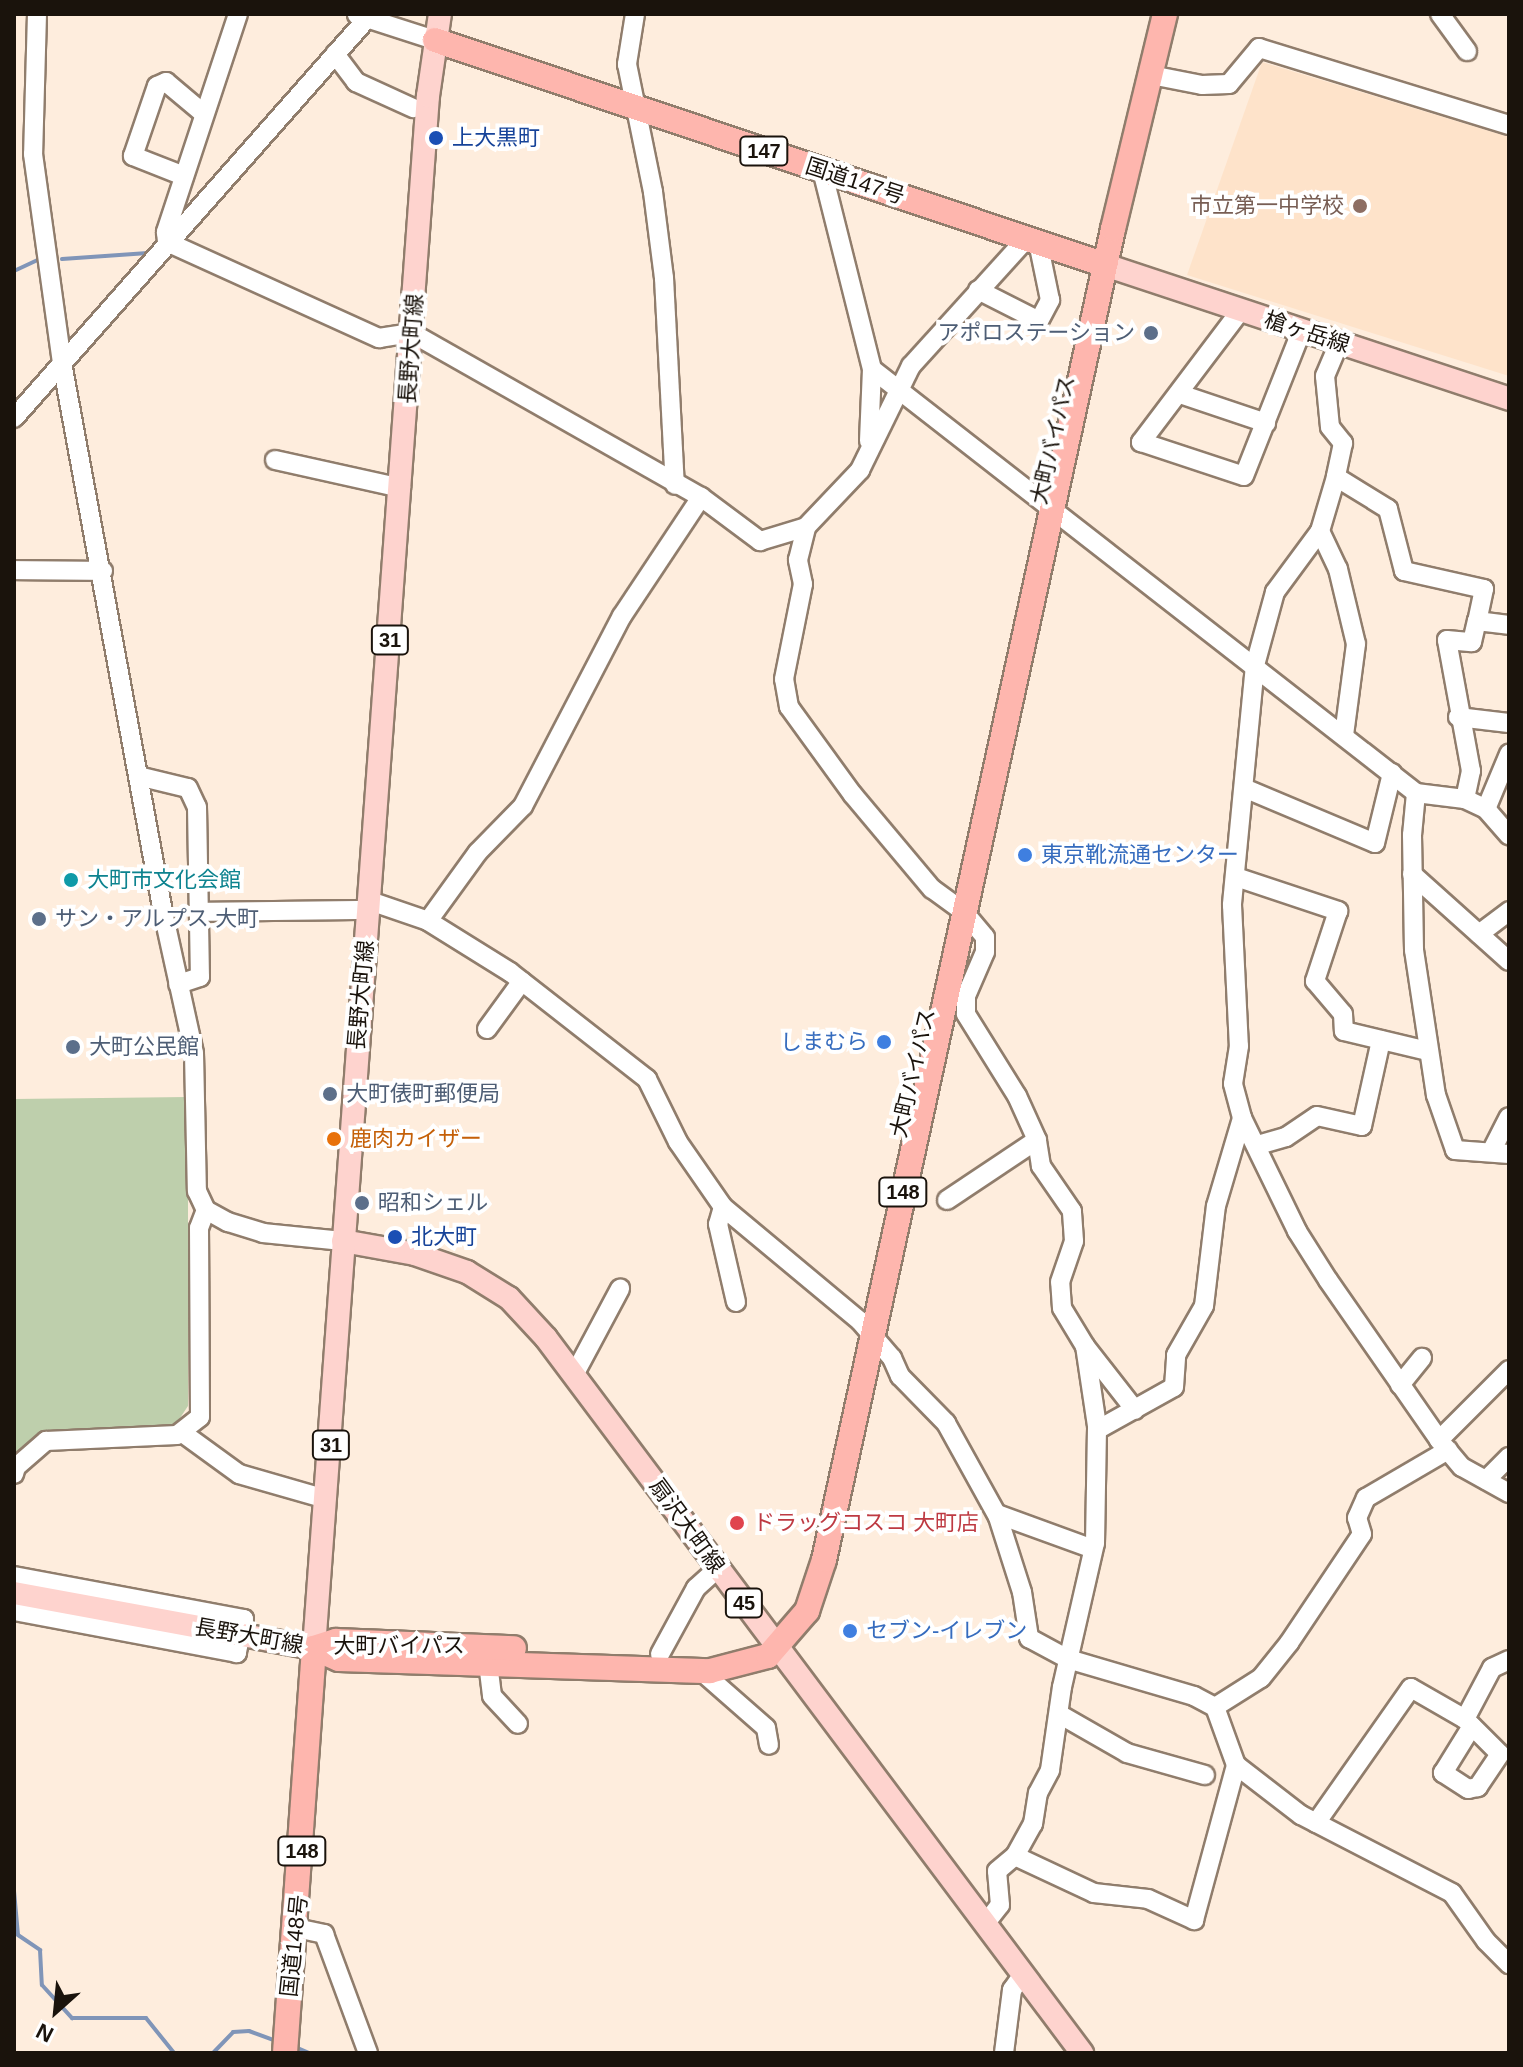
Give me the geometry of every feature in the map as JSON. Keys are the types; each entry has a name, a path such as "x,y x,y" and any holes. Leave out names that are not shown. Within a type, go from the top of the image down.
{"highway":[{"path":"1100,263 1151,14"},
{"path":"1100,263 1165,14"},
{"name":"国道147号","path":"435,40 1100,263"},
{"name":"大町バイパス","path":"314,1648 339,1659 700,1670 750,1663 773,1641 799,1624 818,1584 866,1328 1100,263"},
{"name":"大町バイパス","path":"314,1648 336,1641 723,1654 773,1641"},
{"name":"国道148号","path":"285,2053 314,1648"}],"main road":[{"name":"長野大町線","path":"14,1593 314,1648 412,333 435,40 440,14"},
{"name":"槍ヶ岳線","path":"1100,263 1509,399"},
{"name":"扇沢大町線","path":"343,1241 415,1254 467,1272 509,1298 574,1375 1082,2053"}],"street":[{"path":"37,14 33,154 62,363 103,571 138,776 194,1053 197,1191 206,1210 263,1233 343,1241"},
{"path":"167,242 184,176 238,14"},
{"path":"635,14 627,64 664,278 675,485"},
{"path":"1440,14 1467,51"},
{"path":"14,418 335,54 364,15 435,40"},
{"path":"1151,75 1202,85 1229,84 1259,48 1509,125"},
{"path":"335,54 356,82 413,108"},
{"path":"184,176 133,156 157,86 166,82 204,114"},
{"path":"822,170 872,369 869,448"},
{"path":"167,242 379,338 412,333 701,497 760,541 806,527 860,470 911,366 978,290 1032,240 1050,300 1039,321 978,290"},
{"path":"1241,310 1141,442 1244,476 1301,332"},
{"path":"1339,343 1325,376 1330,427 1343,443 1336,477 1320,531 1275,592 1255,665 1232,905 1239,1046 1233,1084 1242,1118 1258,1145 1297,1231 1400,1385 1462,1467 1509,1493"},
{"path":"872,369 898,394 1255,665 1416,793 1465,799 1486,809 1509,835"},
{"path":"1180,394 1266,423"},
{"path":"275,460 401,488"},
{"path":"1336,477 1388,509 1404,571 1484,589 1472,642 1447,640 1458,717 1471,771 1465,799"},
{"path":"428,921 478,852 523,806 622,616 701,497"},
{"path":"806,527 798,560 803,584 784,679 789,707 853,795 932,889 958,908 987,946 966,996 966,1014 1017,1096 1037,1140 1041,1166 1072,1211 1074,1241 1060,1282 1062,1308 1085,1346 1135,1410"},
{"path":"1320,531 1338,569 1356,644 1344,735"},
{"path":"14,570 103,571"},
{"path":"1477,621 1509,625"},
{"path":"1458,717 1509,723"},
{"path":"1486,809 1509,754"},
{"path":"1244,788 1375,843 1392,773"},
{"path":"138,776 194,794 200,977 178,984"},
{"path":"1416,793 1412,874 1414,950 1427,1051 1455,1150 1500,1153 1509,1117"},
{"path":"1412,874 1509,961"},
{"path":"1236,877 1338,911 1315,981 1343,1014 1344,1031 1427,1051"},
{"path":"199,912 369,905 428,921 522,981 647,1079 678,1142 723,1207 866,1328 900,1376 946,1423 997,1514 1022,1592 1029,1638 1068,1659 1194,1696 1215,1707 1236,1765 1316,1823 1452,1893 1486,1941 1509,1964"},
{"path":"1479,934 1509,911"},
{"path":"487,1029 522,981"},
{"path":"1258,1145 1286,1137 1317,1116 1362,1126 1381,1040"},
{"path":"1097,1430 1174,1387 1176,1355 1204,1306 1216,1206 1242,1118"},
{"path":"947,1200 1037,1140"},
{"path":"723,1207 718,1224 736,1302"},
{"path":"184,1434 203,1406 199,1228 206,1210"},
{"path":"574,1375 620,1289"},
{"path":"985,1924 1000,1905 997,1871 1015,1856 1033,1824 1093,1549 1097,1430 1085,1346"},
{"path":"1400,1385 1422,1358"},
{"path":"1215,1707 1261,1678 1289,1643 1362,1534 1357,1518 1366,1498 1443,1445 1509,1370"},
{"path":"14,1474 16,1467 54,1439 184,1434 239,1474 326,1499"},
{"path":"1486,1480 1509,1457"},
{"path":"997,1514 1093,1549"},
{"path":"660,1654 696,1588 718,1568"},
{"path":"14,1576 244,1619 237,1653 14,1611"},
{"path":"1316,1823 1411,1688 1468,1722 1492,1668 1509,1660"},
{"path":"488,1663 492,1696 518,1724"},
{"path":"700,1670 766,1728 769,1745"},
{"path":"1059,1714 1127,1753 1205,1775"},
{"path":"1015,1856 1094,1893 1148,1899 1194,1920 1236,1765"},
{"path":"296,1928 324,1934 368,2053"},
{"path":"1004,2053 1012,1990 1023,1974"}],"shaded area":[{"name":"市立第一中学校","path":"1262,62 1509,137 1509,376 1187,275"}],"green space":[{"path":"188,1097 188,1406 176,1424 46,1435 14,1462 14,1099"}],"waterway":[{"path":"62,259 148,253"},
{"path":"14,271 38,260"},
{"path":"14,1891 18,1935 40,1950 42,1985 72,2018 146,2018 174,2053"},
{"path":"213,2053 233,2032 249,2031 277,2041"},
{"path":"293,2046 309,2053"}],"place":[{"name":"上大黒町","path":"436,138"},
{"name":"市立第一中学校","path":"1360,206"},
{"name":"アポロステーション","path":"1151,333"},
{"name":"東京靴流通センター","path":"1025,855"},
{"name":"大町市文化会館","path":"71,880"},
{"name":"サン・アルプス 大町","path":"39,919"},
{"name":"しまむら","path":"884,1042"},
{"name":"大町公民館","path":"73,1047"},
{"name":"大町俵町郵便局","path":"330,1094"},
{"name":"鹿肉カイザー","path":"334,1139"},
{"name":"昭和シェル","path":"362,1203"},
{"name":"北大町","path":"395,1237"},
{"name":"ドラッグコスコ 大町店","path":"737,1523"},
{"name":"セブン-イレブン","path":"850,1631"}]}
